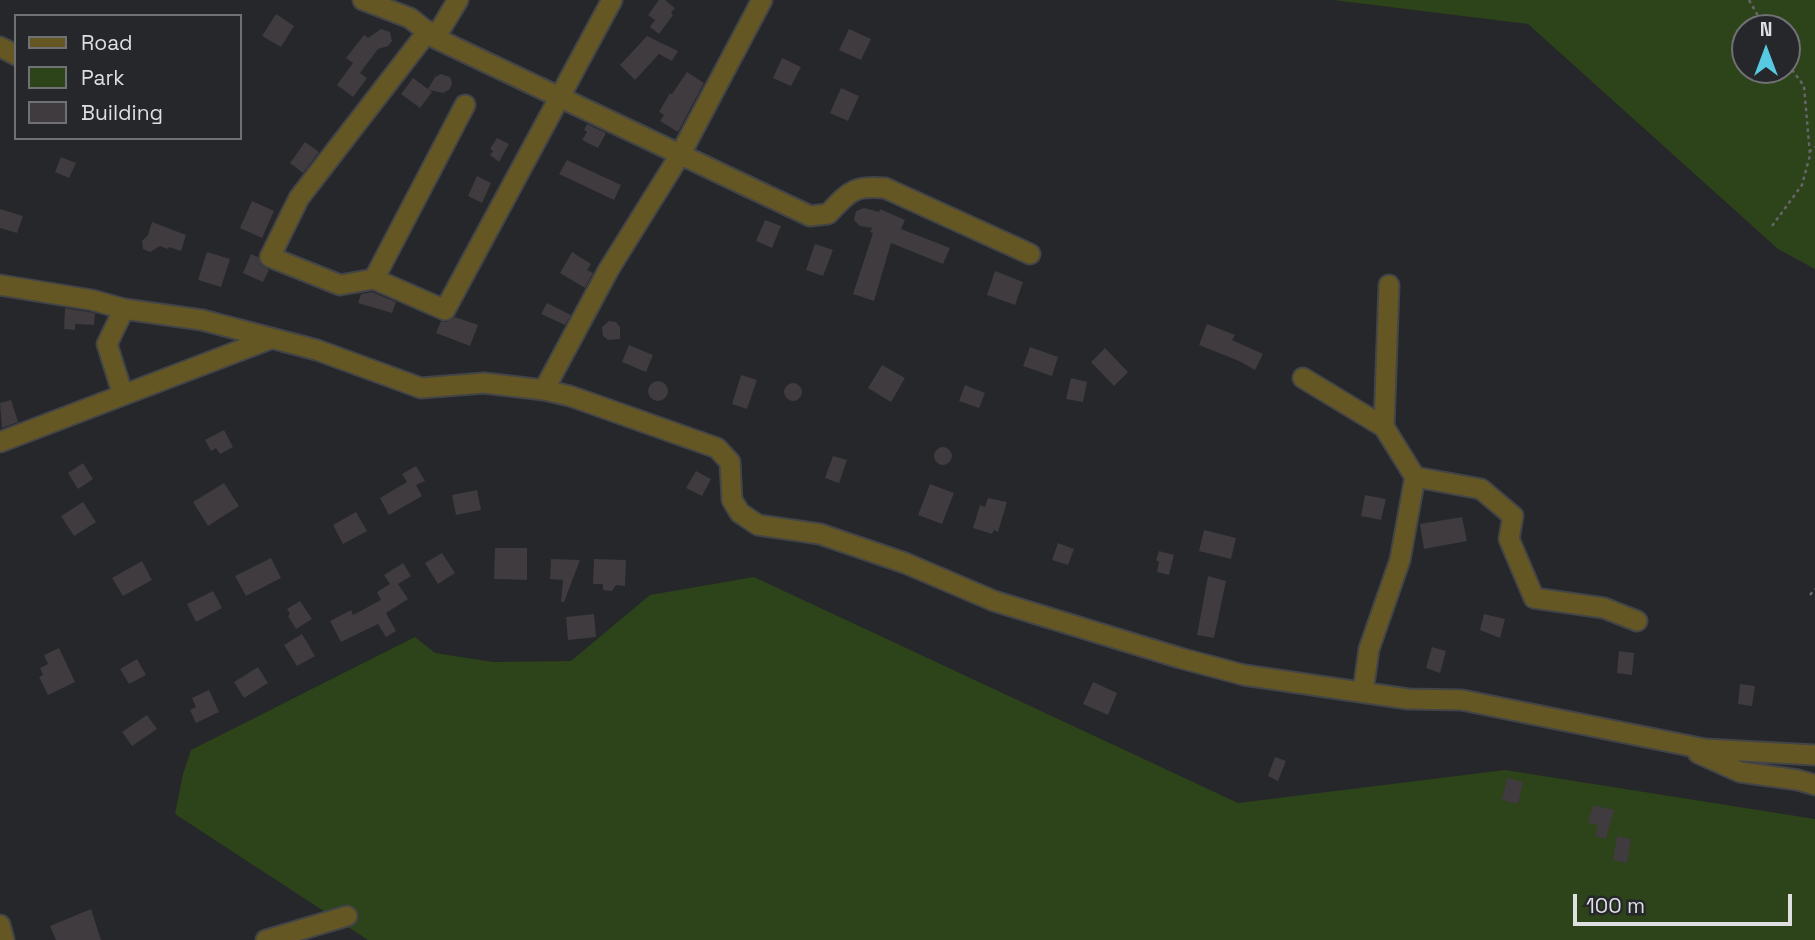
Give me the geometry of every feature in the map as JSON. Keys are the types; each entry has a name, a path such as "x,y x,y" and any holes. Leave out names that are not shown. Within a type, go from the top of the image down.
{"street":[{"path":"363,0 410,18 431,35 810,216 828,214 851,191 865,186 885,188 1030,254"},
{"path":"458,0 299,198 270,257 340,285 374,279 445,310 612,0"},
{"path":"544,390 608,269 680,155 762,0"},
{"path":"374,279 465,105"},
{"path":"0,285 92,300 124,309 202,320 317,350 421,388 484,383 544,390 569,396 717,448 730,462 732,500 740,513 758,525 820,534 905,563 994,601 1244,675 1408,699 1462,700 1705,749 1815,755"},
{"path":"1384,427 1389,285"},
{"path":"123,395 107,344 124,309"},
{"path":"0,442 270,339"},
{"path":"1303,378 1384,427 1415,477 1400,560 1369,649 1363,692"},
{"path":"1415,477 1481,489 1513,516 1509,538 1534,598 1604,608 1637,621"},
{"path":"1678,743 1740,772 1815,785"},
{"path":"266,940 347,916"},
{"path":"0,925 4,940"}],"path":[{"path":"1772,226 1802,185 1810,152 1804,86 1801,82"},
{"path":"1810,152 1815,147"},
{"path":"1810,595 1815,589"}],"green space":[{"path":"1333,0 1815,0 1815,269 1778,249 1528,24"},
{"path":"754,577 1238,803 1505,770 1815,819 1815,940 368,940 175,814 191,750 415,637 435,653 493,662 571,661 650,595"}],"building":[{"path":"659,0 665,0 675,8 659,34 650,27 655,20 648,15"},
{"path":"276,14 294,26 281,47 262,36"},
{"path":"381,29 390,32 392,41 388,46 378,49 360,73 367,78 353,97 337,85 353,63 346,58 364,35 368,38"},
{"path":"849,29 871,39 861,60 839,50"},
{"path":"647,36 678,51 672,61 659,54 635,80 620,65"},
{"path":"782,58 801,67 791,86 773,78"},
{"path":"687,72 704,83 678,132 660,121 664,115 659,112"},
{"path":"441,74 450,77 450,89 443,93 429,90 432,92 420,108 401,94 413,78 428,89 435,77"},
{"path":"841,88 859,96 848,121 830,113"},
{"path":"587,124 606,133 598,148 582,140 587,132 584,130"},
{"path":"497,138 509,144 499,162 490,155 493,151 490,149"},
{"path":"305,142 319,152 303,173 290,163"},
{"path":"61,157 76,163 69,178 55,172"},
{"path":"567,160 621,185 614,200 559,174"},
{"path":"477,176 491,183 482,203 468,196"},
{"path":"252,201 274,211 262,238 240,228"},
{"path":"864,208 879,212 880,209 905,220 901,229 950,248 943,264 891,243 874,301 853,294 873,233 870,232 872,228 860,226 854,220 856,211"},
{"path":"0,209 23,216 17,233 0,228"},
{"path":"765,220 781,226 772,248 756,241"},
{"path":"152,222 186,235 181,251 160,246 150,252 143,249 142,241 148,235"},
{"path":"815,244 833,250 823,276 806,270"},
{"path":"207,252 230,259 221,287 198,280"},
{"path":"572,252 591,264 587,270 593,273 585,288 560,273"},
{"path":"251,254 258,257 261,265 269,270 263,282 243,273"},
{"path":"995,271 1023,282 1015,305 987,295"},
{"path":"372,292 396,302 392,313 358,303 361,294"},
{"path":"547,303 571,315 565,325 541,314"},
{"path":"65,308 95,313 94,325 75,324 75,330 64,329"},
{"path":"455,317 478,325 470,346 436,333 441,321 447,322"},
{"path":"609,321 616,322 620,327 620,339 608,340 603,336 602,327"},
{"path":"1207,324 1235,335 1232,340 1263,354 1255,370 1199,345"},
{"path":"629,345 653,355 646,372 622,362"},
{"path":"1030,347 1058,357 1052,376 1023,366"},
{"path":"1105,348 1128,372 1114,386 1091,362"},
{"path":"882,365 905,378 891,402 868,388"},
{"path":"741,375 757,380 747,409 732,404"},
{"path":"1071,378 1087,382 1083,402 1066,399"},
{"path":"658,381 665,384 668,391 665,398 658,401 651,398 648,391 651,384"},
{"path":"789,383 797,383 802,392 800,399 789,401 784,396 784,388"},
{"path":"965,385 985,393 979,408 959,401"},
{"path":"11,400 18,422 2,428 0,403"},
{"path":"224,430 233,447 220,454 216,448 211,451 205,440"},
{"path":"939,447 947,447 952,456 950,463 939,465 934,460 934,452"},
{"path":"833,456 847,460 839,483 825,478"},
{"path":"83,463 93,479 78,489 68,473"},
{"path":"416,466 425,481 416,485 422,496 389,515 380,498 407,482 402,474"},
{"path":"696,471 711,479 702,496 686,488"},
{"path":"224,483 239,506 208,526 193,502"},
{"path":"930,484 954,493 942,524 918,515"},
{"path":"477,490 481,510 456,515 452,495"},
{"path":"1365,495 1386,499 1381,520 1361,516"},
{"path":"988,498 1007,502 998,532 994,530 992,534 973,528 980,505 985,507"},
{"path":"83,502 96,522 74,536 61,516"},
{"path":"356,512 367,531 343,544 333,525"},
{"path":"1462,517 1467,541 1424,549 1420,524"},
{"path":"1204,530 1236,538 1231,559 1199,551"},
{"path":"1058,543 1074,549 1068,565 1052,560"},
{"path":"495,548 527,548 527,580 494,579"},
{"path":"1159,551 1174,555 1169,575 1157,572 1159,562 1156,560"},
{"path":"442,553 455,573 438,584 425,563"},
{"path":"271,558 281,578 246,596 235,576"},
{"path":"551,559 580,560 564,602 561,602 563,580 550,579"},
{"path":"594,559 626,560 625,586 616,585 612,591 603,590 603,584 593,584"},
{"path":"142,561 152,580 123,596 112,578"},
{"path":"403,563 411,576 398,584 408,599 386,613 396,631 386,637 378,624 341,642 330,621 351,610 353,615 381,600 377,592 390,584 384,575"},
{"path":"1208,576 1226,581 1214,638 1197,635"},
{"path":"213,591 222,608 196,622 187,604"},
{"path":"300,601 312,619 296,629 287,609"},
{"path":"594,614 596,637 568,640 566,617"},
{"path":"1484,614 1505,619 1500,638 1480,630"},
{"path":"302,634 315,656 297,666 284,645"},
{"path":"1432,647 1446,651 1440,673 1426,668"},
{"path":"59,648 75,682 48,695 39,677 43,675 40,668 48,664 44,655"},
{"path":"1619,651 1634,653 1632,675 1617,673"},
{"path":"137,659 146,675 129,684 120,669"},
{"path":"258,667 268,683 244,698 234,682"},
{"path":"1093,682 1117,693 1108,715 1083,704"},
{"path":"1740,684 1755,686 1752,706 1738,704"},
{"path":"209,690 219,712 196,723 190,710 196,707 192,698"},
{"path":"147,715 157,729 132,746 122,732"},
{"path":"1275,757 1286,761 1278,781 1268,776"},
{"path":"1507,778 1523,782 1518,804 1502,800"},
{"path":"1593,805 1614,810 1606,839 1595,836 1598,825 1588,823"},
{"path":"1617,836 1631,839 1627,863 1613,860"},
{"path":"91,909 101,940 56,940 50,926"}]}
